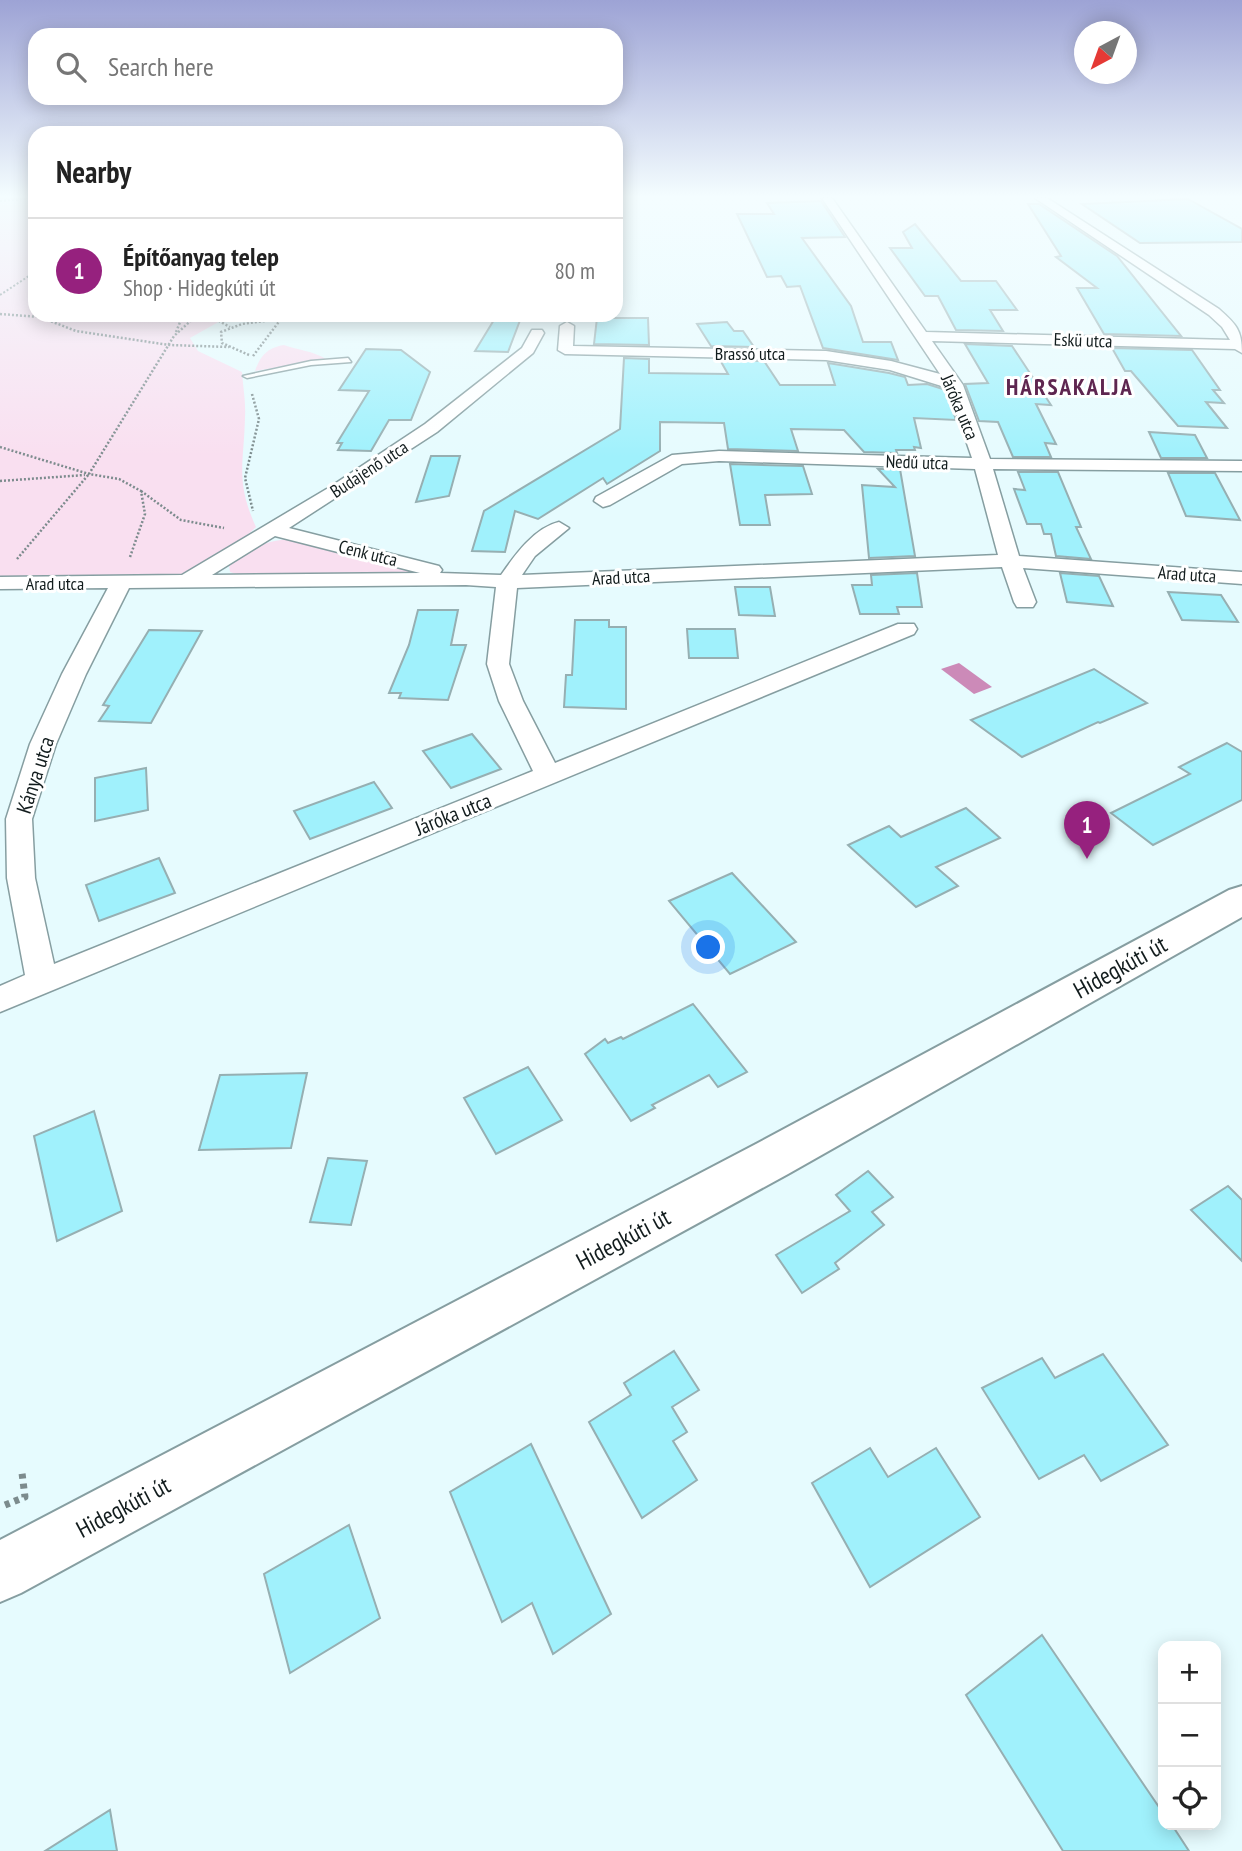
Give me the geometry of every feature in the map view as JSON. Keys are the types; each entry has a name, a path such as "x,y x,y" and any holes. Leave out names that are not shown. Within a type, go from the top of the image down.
{"main road":[{"name":"Hidegkúti út","path":"0,1572 772,1159 1242,900"}],"street":[{"name":"Járóka utca","path":"888,284 955,385 983,464 1010,561 1026,602"},
{"path":"1172,284 1214,312 1228,325 1241,346"},
{"name":"Brassó utca","path":"567,326 565,350 798,353 862,358 919,370 955,385"},
{"name":"Budajenő utca","path":"183,583 337,491 431,428 528,350 537,333"},
{"name":"Eskü utca","path":"924,336 1241,346"},
{"name":"Nedű utca","path":"603,501 678,458 719,456 983,464 1242,466"},
{"path":"548,775 511,701 498,664 506,582 528,552 559,527"},
{"name":"Cenk utca","path":"270,529 466,579"},
{"name":"Arad utca","path":"0,583 466,579 506,582 1010,561 1242,578"},
{"name":"Kánya utca","path":"42,982 21,878 19,818 48,733 74,674 121,583"},
{"name":"Járóka utca","path":"0,999 906,629"}],"lane":[{"path":"247,376 311,363 348,360"}],"path":[{"path":"0,295 16,284"},
{"path":"0,314 28,316"},
{"path":"53,322 76,331 169,345 229,347"},
{"path":"18,559 89,474 174,337 180,322"},
{"path":"174,337 190,322"},
{"path":"221,322 230,327"},
{"path":"253,356 222,343 221,332 230,327 273,322"},
{"path":"270,529 256,520 245,478 259,419 247,376 253,356 281,322"},
{"path":"0,447 89,474 119,479 141,491 181,520 227,529 270,529"},
{"path":"0,481 89,474"},
{"path":"121,583 145,514 141,491"},
{"path":"5,1505 25,1497 22,1474"}],"shaded area":[{"path":"0,284 28,284 28,322 218,322 190,338 198,351 242,372 245,412 243,484 256,527 237,545 179,578 0,579"},
{"path":"284,345 326,359 255,371 265,353"},
{"path":"291,539 361,555 418,574 243,576 230,572 229,565 251,550 266,543"},
{"path":"959,663 992,687 974,694 941,669"}],"building":[{"path":"786,284 835,284 851,306 863,342 891,342 898,360 823,348 800,286 787,287"},
{"path":"917,284 998,284 1017,310 990,310 1003,331 956,330 938,296 925,296"},
{"path":"1092,284 1140,284 1181,336 1104,334 1077,288 1097,288"},
{"path":"648,318 649,345 594,344 597,322"},
{"path":"493,322 519,322 508,352 475,351"},
{"path":"727,322 734,331 743,331 754,347 711,346 697,324"},
{"path":"965,344 1012,346 1051,405 1036,404 1056,444 1045,443 1051,457 1013,457 998,422 979,421 965,384 988,383"},
{"path":"1112,348 1192,350 1220,390 1213,390 1224,403 1206,402 1227,428 1178,426 1131,371 1125,371"},
{"path":"366,349 401,350 430,372 411,420 389,420 371,451 338,450 342,443 337,443 369,391 339,390"},
{"path":"624,358 649,359 649,373 728,374 720,360 764,361 780,385 835,385 828,363 889,373 905,377 908,385 927,384 946,390 956,420 914,418 921,448 896,450 897,453 864,452 844,430 791,429 798,451 728,449 724,423 660,422 660,451 607,484 603,478 538,519 515,511 505,552 472,551 484,511 620,429"},
{"path":"1149,432 1195,435 1207,458 1161,458"},
{"path":"431,456 460,456 449,496 416,502"},
{"path":"730,464 803,466 812,494 765,495 770,525 740,525"},
{"path":"878,469 900,469 915,556 869,558 862,485 895,487"},
{"path":"1018,472 1058,472 1081,527 1076,527 1091,559 1056,556 1051,534 1044,534 1041,524 1027,524 1014,489 1025,490"},
{"path":"1168,473 1215,473 1240,520 1186,516"},
{"path":"917,573 922,607 897,607 899,614 860,614 852,585 872,585 871,575"},
{"path":"1060,573 1099,576 1113,606 1067,602"},
{"path":"735,587 770,587 775,616 739,615"},
{"path":"1168,592 1221,595 1238,622 1182,620"},
{"path":"418,610 458,610 451,645 466,645 448,700 399,698 401,693 389,693 409,645"},
{"path":"575,620 609,620 609,627 626,627 626,709 564,707 566,675 572,675"},
{"path":"687,629 735,629 738,658 689,658"},
{"path":"149,630 202,631 151,723 99,721 109,706 103,705"},
{"path":"1094,669 1147,703 1022,757 971,720"},
{"path":"472,734 501,769 451,788 423,751"},
{"path":"1227,743 1242,752 1242,800 1153,845 1111,813 1190,774 1179,767"},
{"path":"146,768 148,810 95,821 95,778"},
{"path":"374,782 392,808 310,839 294,811"},
{"path":"966,808 1000,838 936,867 958,886 916,907 848,845 889,826 901,837"},
{"path":"159,858 175,893 99,921 86,885"},
{"path":"732,873 796,942 730,974 669,901"},
{"path":"693,1004 747,1072 718,1087 709,1075 652,1105 655,1108 631,1121 585,1054 605,1039 608,1043 621,1037 623,1039"},
{"path":"528,1067 562,1120 496,1154 464,1098"},
{"path":"307,1073 291,1148 199,1150 220,1075"},
{"path":"94,1111 122,1211 57,1241 34,1136"},
{"path":"328,1158 367,1161 351,1225 310,1222"},
{"path":"868,1171 893,1197 872,1212 884,1225 835,1263 839,1269 802,1293 776,1255 850,1211 836,1195"},
{"path":"1228,1186 1242,1200 1242,1261 1191,1210"},
{"path":"674,1351 699,1390 672,1407 687,1432 673,1441 697,1480 642,1518 589,1422 631,1395 624,1383"},
{"path":"1103,1354 1168,1445 1101,1481 1084,1455 1039,1479 982,1388 1042,1358 1055,1378"},
{"path":"531,1444 611,1614 553,1654 532,1603 502,1622 450,1492"},
{"path":"870,1448 888,1477 936,1448 980,1517 870,1587 812,1483"},
{"path":"349,1525 380,1618 290,1673 264,1574"},
{"path":"1042,1635 1158,1806 1158,1830 1175,1830 1189,1851 1063,1851 966,1695"},
{"path":"110,1810 117,1851 45,1851"}],"place":[{"name":"Építőanyag telep","path":"1087,859"}],"district":[{"name":"HÁRSAKALJA","path":"1070,386"}]}
